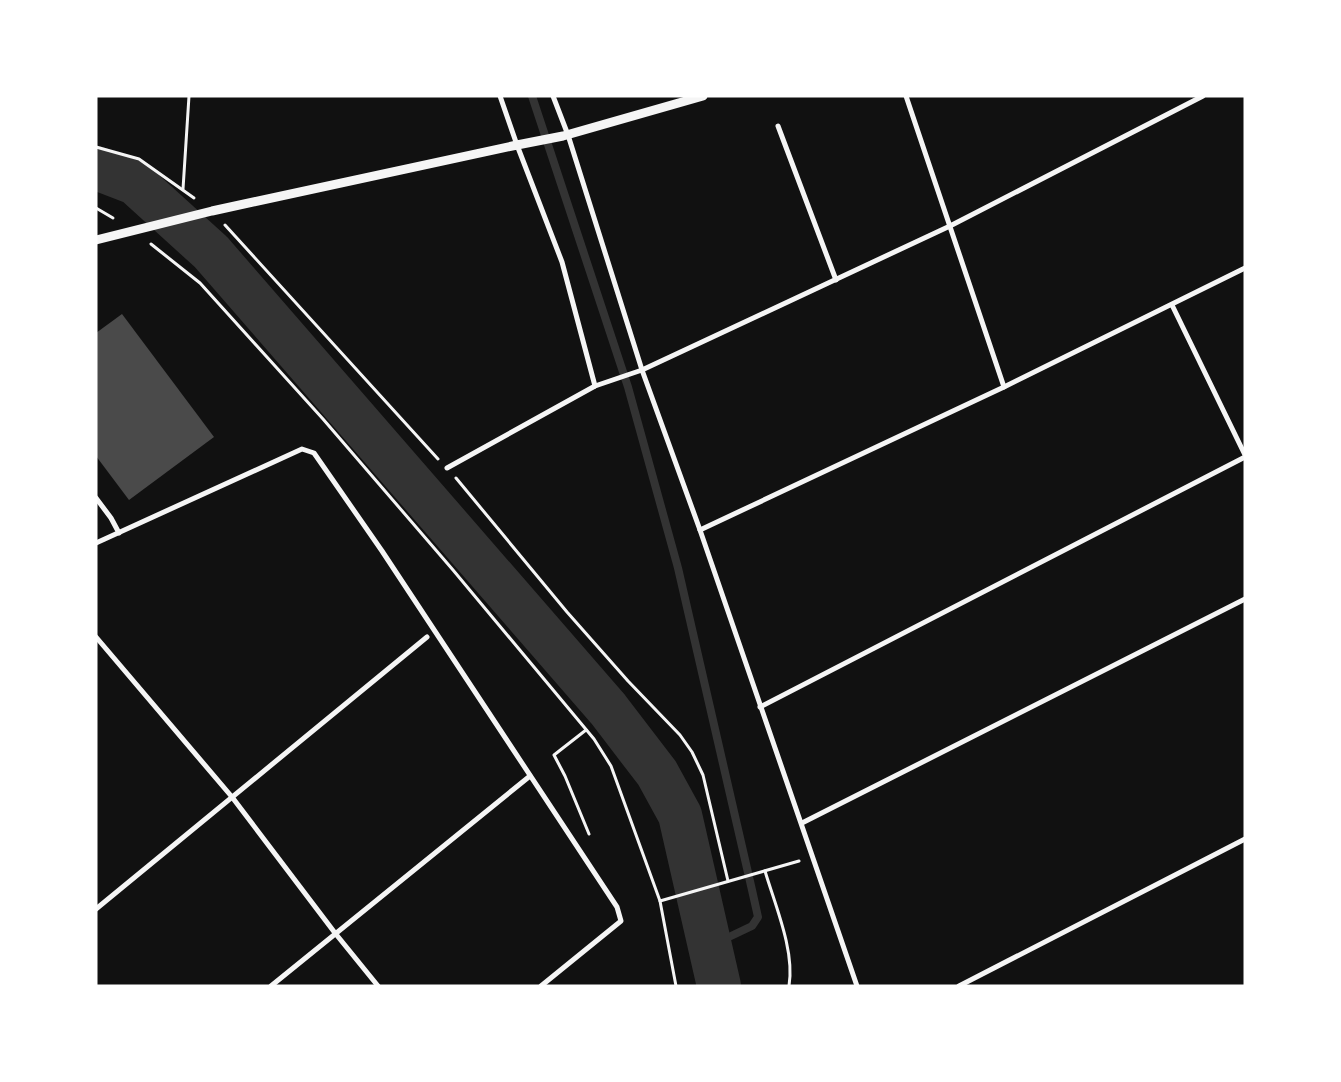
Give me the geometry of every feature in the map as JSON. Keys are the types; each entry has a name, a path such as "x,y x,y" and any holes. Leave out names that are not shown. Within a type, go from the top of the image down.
{"street":[{"path":"500,96 516,145 562,262 595,386"},
{"path":"553,96 642,370 700,530 857,986"},
{"path":"96,240 212,211 534,141 565,136 703,96"},
{"path":"906,96 1004,387"},
{"path":"447,468 595,386 642,370 950,226 1204,96"},
{"path":"778,126 836,280"},
{"path":"700,530 1004,387 1245,268"},
{"path":"760,707 1245,456 1172,305"},
{"path":"96,543 302,449 314,453 382,551 617,907 621,921 541,986"},
{"path":"96,498 111,518 119,533"},
{"path":"802,823 1245,599"},
{"path":"96,637 232,797 335,933 378,986"},
{"path":"96,909 427,638"},
{"path":"271,986 530,776"},
{"path":"959,986 1245,839"}],"path":[{"path":"182,190 189,96"},
{"path":"96,147 139,159 212,211 447,468 567,612 628,681 680,735 692,752 703,775 728,881"},
{"path":"135,231 200,283 277,368 453,570 594,739 611,766 660,902 676,986"},
{"path":"582,854 594,846 565,776 554,755 586,730"},
{"path":"660,902 800,861"},
{"path":"765,871 790,954 792,972 789,986"}],"building":[{"path":"122,314 214,437 129,500 96,456 96,333"}],"waterway":[{"path":"532,96 628,387 678,568 758,917 752,926 710,946"},
{"path":"96,168 135,183 211,252 608,709 657,773 680,815 719,986"}]}
